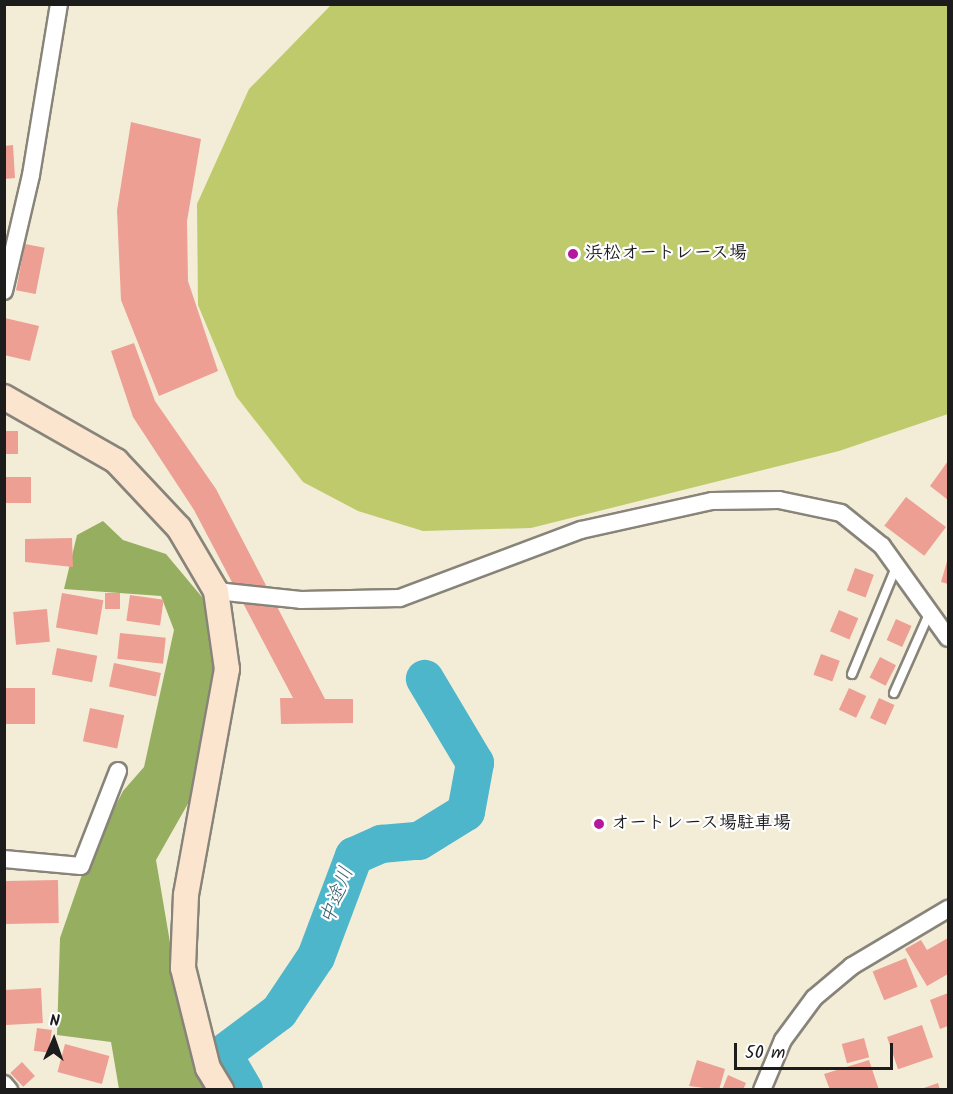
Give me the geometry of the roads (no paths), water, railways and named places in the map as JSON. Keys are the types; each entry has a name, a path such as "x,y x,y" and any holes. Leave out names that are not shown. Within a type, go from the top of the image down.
{"street":[{"path":"4,291 32,175 59,4"},
{"path":"4,397 116,461 179,528 225,592 227,669 186,896 183,968 208,1068 221,1089"},
{"path":"225,592 282,598 400,598 581,530 712,501 779,500 841,513 882,546 948,638"},
{"path":"4,859 81,866 118,771"},
{"path":"762,1089 783,1040 814,998 852,966 948,909"},
{"path":"4,1084 9,1089"}],"lane":[{"path":"852,674 896,567"},
{"path":"894,693 929,614"}],"waterway":[{"name":"中途川","path":"244,1090 223,1054 279,1012 316,957 354,856 381,844 419,841 466,812 475,763 425,679"}],"place":[{"name":"浜松オートレース場","path":"573,254"},
{"name":"オートレース場駐車場","path":"599,824"}]}
